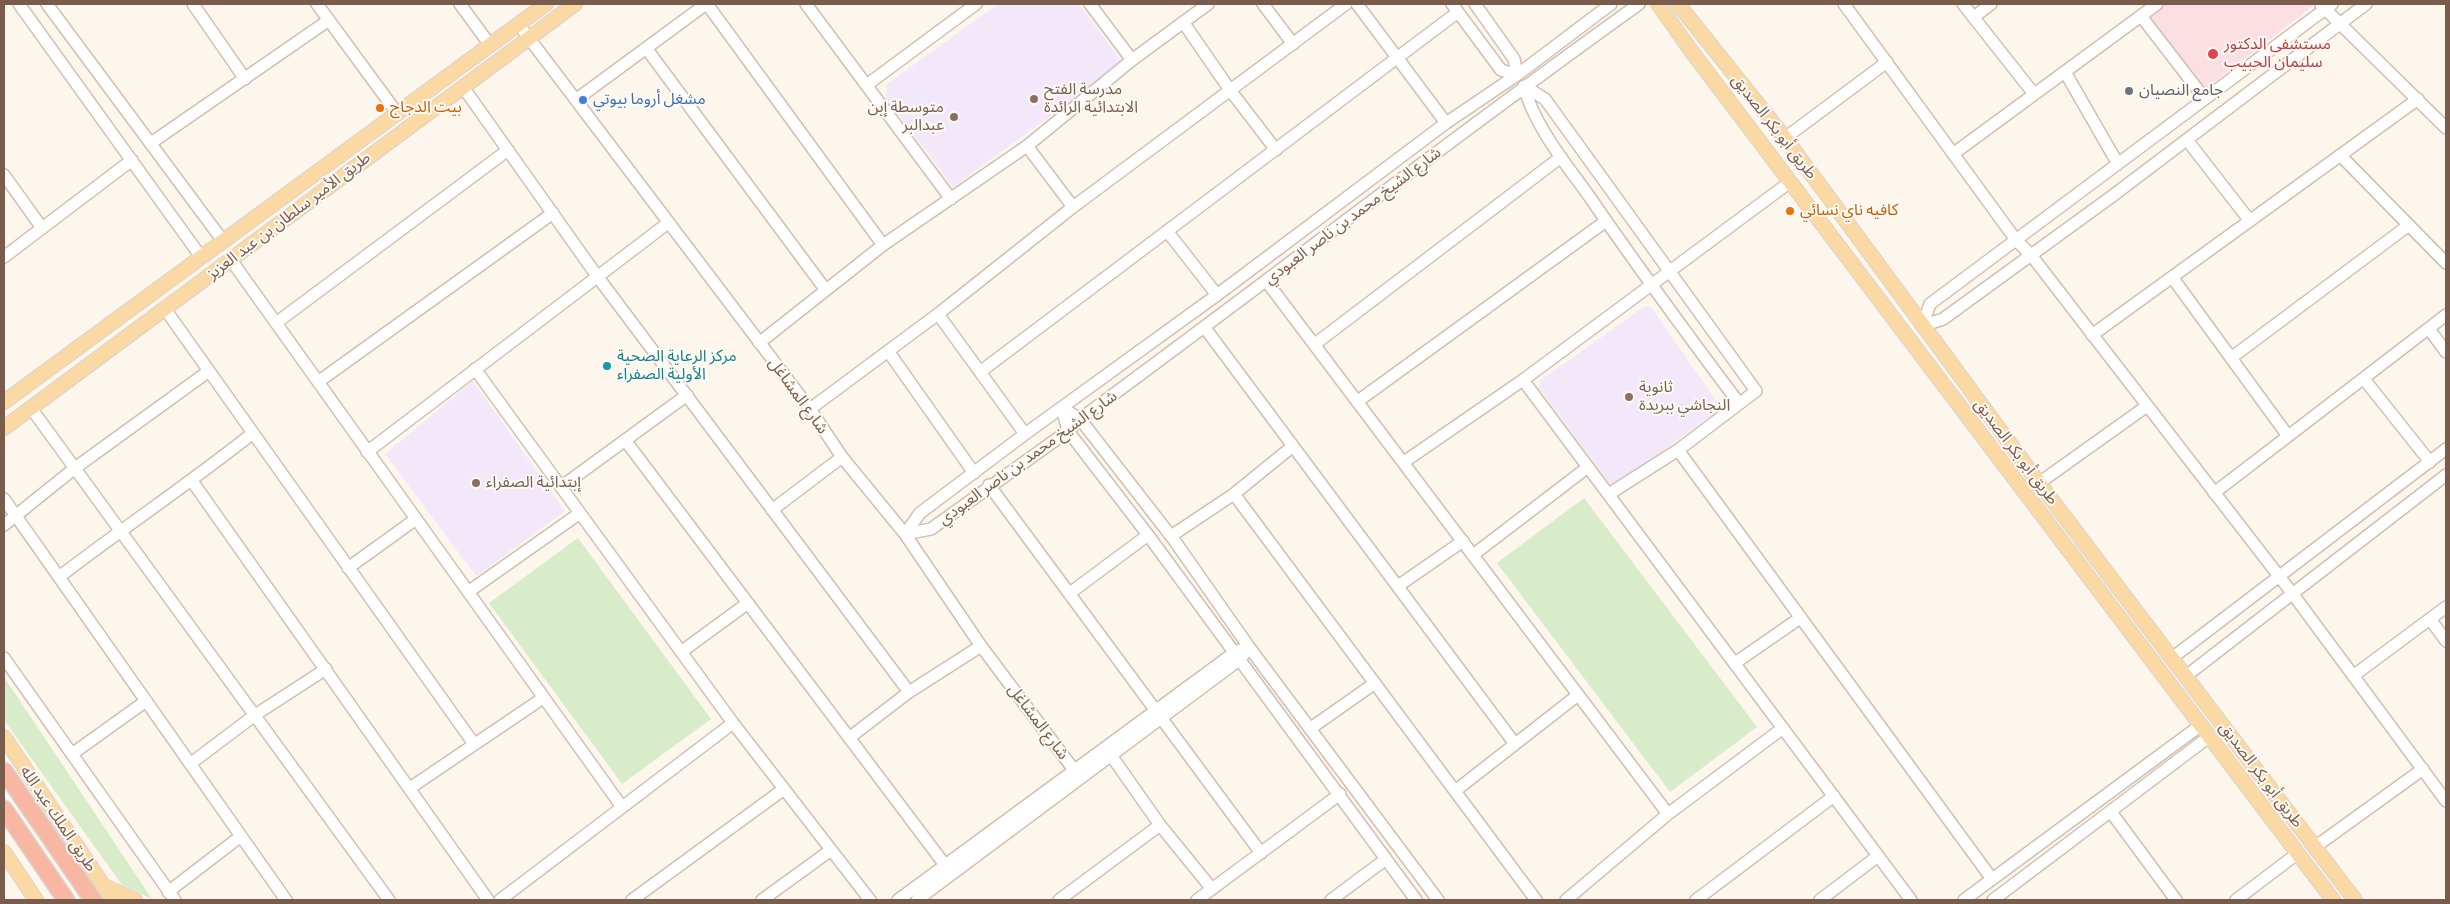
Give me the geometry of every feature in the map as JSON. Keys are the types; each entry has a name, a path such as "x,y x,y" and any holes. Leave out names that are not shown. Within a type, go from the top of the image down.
{"highway":[{"name":"طريق الملك عبد الله","path":"4,771 92,900"},
{"path":"4,809 66,900"}],"main road":[{"name":"طريق الأمير سلطان بن عبد العزيز","path":"4,402 546,4"},
{"name":"طريق الأمير سلطان بن عبد العزيز","path":"4,428 575,4"},
{"name":"طريق أبو بكر الصديق","path":"1658,4 1790,182 2333,900"},
{"name":"طريق أبو بكر الصديق","path":"1678,4 1784,138 2039,483 2355,900"},
{"path":"2206,730 2220,722"},
{"name":"طريق الملك عبد الله","path":"4,738 113,900"},
{"path":"4,852 36,900"},
{"path":"103,885 136,900"}],"street":[{"path":"19,4 201,257"},
{"path":"47,4 223,241"},
{"path":"193,4 244,79"},
{"path":"317,4 398,113"},
{"path":"460,4 490,45"},
{"path":"577,99 706,4 883,245"},
{"path":"806,4 868,84 952,200"},
{"path":"868,84 976,4"},
{"path":"1090,4 1132,60"},
{"path":"759,343 883,245 952,200 1028,146 1132,60 1208,4"},
{"path":"1263,4 1293,44"},
{"path":"810,409 938,314 1073,206 1346,4"},
{"path":"1357,4 1446,123"},
{"path":"980,372 1397,58 1455,8 1501,70 1517,74 1514,59 1476,4"},
{"name":"شارع الشيخ محمد بن ناصر العبودي","path":"905,534 920,513 1025,434 1217,295 1446,123 1517,74 1611,4"},
{"name":"شارع الشيخ محمد بن ناصر العبودي","path":"905,534 931,529 989,485 1068,431 1080,419 1267,282 1524,86 1638,4"},
{"path":"1844,4 2016,240 2031,255 2292,593 2446,800"},
{"path":"1963,4 2034,94"},
{"path":"1974,17 1991,4"},
{"path":"1953,154 2157,4"},
{"path":"1922,326 1943,320 2187,140 2366,4"},
{"path":"1922,326 1930,304 2206,99 2326,6 2340,23 2446,128"},
{"path":"2140,16 2206,99"},
{"path":"151,143 330,20"},
{"path":"1183,22 1230,90 1276,150"},
{"name":"شارع المشاغل","path":"519,25 528,39 577,99 668,224 810,409 842,457 905,534 981,646 1074,770"},
{"path":"646,48 825,289"},
{"path":"1784,138 1887,62"},
{"path":"2065,72 2118,164"},
{"path":"463,86 597,276 909,692"},
{"path":"1524,86 1528,103 1562,157 1650,285 1738,402"},
{"path":"1524,86 1545,99 1756,391 1738,402 1678,450 1609,494"},
{"path":"2092,335 2418,99"},
{"path":"2187,140 2250,221"},
{"path":"1028,146 1073,206"},
{"path":"276,323 508,150"},
{"path":"2340,155 2446,263"},
{"path":"1315,344 1562,157"},
{"path":"4,257 132,160"},
{"path":"4,175 42,228"},
{"path":"1404,462 1523,380 1790,182"},
{"path":"318,382 553,212"},
{"path":"1358,401 1606,221"},
{"path":"368,452 597,276 668,224"},
{"path":"2231,358 2409,225"},
{"path":"1167,231 1217,295"},
{"path":"231,260 622,807"},
{"path":"2172,277 2288,436"},
{"path":"1267,282 1668,814"},
{"path":"164,309 474,744"},
{"path":"938,314 1025,434"},
{"path":"2214,493 2446,316"},
{"path":"1205,328 1516,744"},
{"path":"2429,328 2446,352"},
{"path":"888,350 974,473"},
{"path":"475,369 733,723 870,900"},
{"path":"4,525 75,468 209,371"},
{"path":"2364,379 2430,462"},
{"path":"1523,380 1911,900"},
{"path":"561,487 687,395"},
{"path":"2039,483 2147,406"},
{"path":"32,408 389,900"},
{"path":"1062,408 1080,419 1171,536 1249,647 1438,900"},
{"path":"1062,408 1068,431 1148,535 1416,900"},
{"path":"59,578 120,530 192,481 253,433"},
{"path":"625,440 945,865"},
{"path":"1171,536 1234,494 1293,446"},
{"path":"2172,658 2446,449"},
{"path":"1678,450 1992,879"},
{"path":"772,510 842,457"},
{"path":"1473,555 1588,467"},
{"path":"2186,676 2446,475"},
{"path":"192,481 488,900"},
{"path":"989,485 1261,853"},
{"path":"1234,494 1536,900"},
{"path":"4,499 286,900"},
{"path":"468,592 580,514"},
{"path":"348,568 416,519"},
{"path":"1070,593 1148,535"},
{"path":"1398,586 1463,541"},
{"path":"681,652 748,603"},
{"path":"2354,676 2446,607"},
{"path":"1735,663 1800,618"},
{"path":"2430,619 2446,640"},
{"path":"849,738 909,692 981,646"},
{"path":"917,900 1109,751 1156,709 1249,647"},
{"path":"898,900 927,892 945,865 1074,770 1163,718 1236,656"},
{"path":"4,658 172,896 241,836"},
{"path":"190,764 254,715 326,669"},
{"path":"1311,728 1375,683"},
{"path":"1455,791 1578,695"},
{"path":"410,788 543,698"},
{"path":"72,754 146,701"},
{"path":"500,900 733,723"},
{"path":"1566,900 1668,814 1783,728"},
{"path":"1993,900 2111,812 2206,730"},
{"path":"1964,900 2206,730"},
{"path":"1109,751 1160,825 1212,889"},
{"path":"2315,847 2423,769"},
{"path":"632,900 784,789"},
{"path":"1197,900 1340,794"},
{"path":"1696,900 1834,796"},
{"path":"2111,812 2176,900"},
{"path":"1059,900 1160,825"},
{"path":"762,900 831,850"},
{"path":"2236,900 2298,854"},
{"path":"1820,900 1878,856"},
{"path":"1331,900 1386,859"}],"shaded area":[{"path":"998,4 1079,4 1123,63 953,187 886,98 887,84"},
{"name":"مستشفى الدكتور سليمان الحبيب","path":"2167,4 2314,5 2203,91 2147,17"},
{"name":"ثانوية النجاشي ببريدة","path":"1645,306 1651,307 1719,405 1716,412 1617,484 1609,483 1539,388 1541,380"},
{"name":"إبتدائية الصفراء","path":"473,381 565,511 476,576 385,454"}],"green space":[{"path":"1584,498 1757,727 1670,792 1497,563"},
{"path":"578,538 711,719 622,784 489,603"},
{"path":"4,677 152,899 122,885 4,720"}],"place":[{"name":"مستشفى الدكتور سليمان الحبيب","path":"2213,54"},
{"name":"جامع النصيان","path":"2129,91"},
{"name":"مدرسة الفتح الابتدائية الرائدة","path":"1034,99"},
{"name":"مشغل أروما بيوتي","path":"583,100"},
{"name":"بيت الدجاج","path":"380,108"},
{"name":"متوسطة إبن عبدالبر","path":"954,117"},
{"name":"كافيه ناي نسائي","path":"1790,211"},
{"name":"مركز الرعاية الصحية الأولية الصفراء","path":"607,366"},
{"name":"ثانوية النجاشي ببريدة","path":"1629,397"},
{"name":"إبتدائية الصفراء","path":"476,483"}]}
